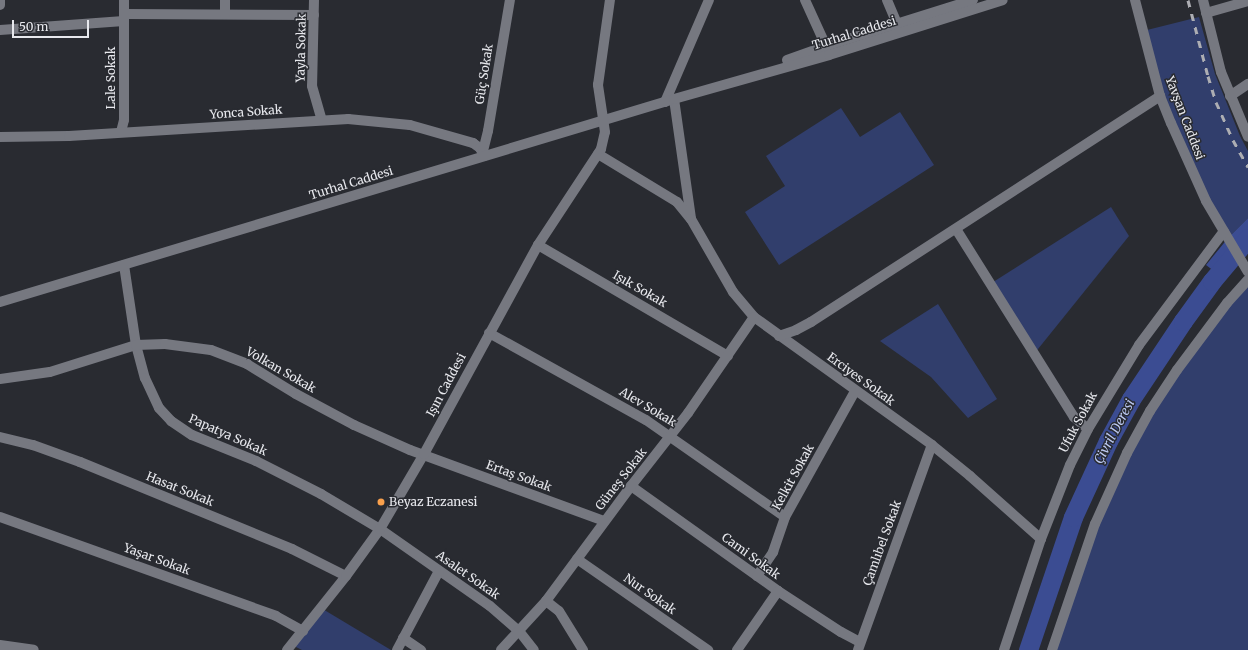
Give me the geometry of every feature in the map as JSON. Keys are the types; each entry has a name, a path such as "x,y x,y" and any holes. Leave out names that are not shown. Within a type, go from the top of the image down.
{"street":[{"path":"0,0 0,5"},
{"name":"Lale Sokak","path":"121,132 124,120 124,0"},
{"path":"224,14 225,0"},
{"name":"Yayla Sokak","path":"314,0 312,86 322,120"},
{"name":"Güç Sokak","path":"484,154 510,0"},
{"name":"Işın Caddesi","path":"290,647 346,576 380,529 424,454 538,245 598,154 605,138 598,85 610,0"},
{"path":"670,100 709,0"},
{"path":"805,0 826,46"},
{"path":"887,0 897,24"},
{"name":"Turhal Caddesi","path":"710,88 826,46 973,0"},
{"name":"Turhal Caddesi","path":"0,302 484,154 829,55 1003,0"},
{"name":"Yavşan Caddesi","path":"1135,0 1160,96 1191,171 1246,269"},
{"path":"1203,0 1221,72 1247,133"},
{"path":"1206,13 1248,1"},
{"path":"0,30 124,17 224,14 314,15"},
{"path":"1230,96 1248,84"},
{"path":"779,336 796,330 811,322 1160,96"},
{"name":"Erciyes Sokak","path":"670,100 691,219"},
{"name":"Yonca Sokak","path":"0,137 264,125 322,120 376,121 410,125 473,143 484,154"},
{"name":"Erciyes Sokak","path":"598,154 677,202 691,219 733,292 754,317 932,445 970,476 1041,539"},
{"path":"956,229 1074,417 1088,428"},
{"name":"Ufuk Sokak","path":"1004,650 1041,539 1070,465 1088,428 1139,345 1226,235"},
{"name":"Işık Sokak","path":"538,245 728,356"},
{"name":"Papatya Sokak","path":"124,265 136,345 145,378 154,400 164,414 174,424 192,435 256,461 321,494 380,529"},
{"path":"1052,650 1095,524 1127,453 1150,411 1177,370 1227,303 1248,280"},
{"name":"Güneş Sokak","path":"501,650 546,601 604,521 671,436 754,317"},
{"name":"Alev Sokak","path":"489,333 626,408 671,436 785,518"},
{"name":"Volkan Sokak","path":"0,378 50,372 136,345 189,346 211,350 247,364 296,394 354,426 410,450 424,454"},
{"name":"Kelkit Sokak","path":"757,576 773,552 785,518 855,391"},
{"name":"Hasat Sokak","path":"0,437 33,445 80,462 259,535 346,576"},
{"name":"Çamlıbel Sokak","path":"859,646 932,445"},
{"name":"Ertaş Sokak","path":"424,454 604,521"},
{"name":"Cami Sokak","path":"631,486 778,591 841,632 859,646"},
{"name":"Yaşar Sokak","path":"0,516 276,616 303,631"},
{"name":"Asalet Sokak","path":"380,529 490,606 519,631 534,650"},
{"name":"Nur Sokak","path":"577,559 708,650"},
{"path":"397,650 439,571"},
{"path":"737,650 778,591"},
{"path":"546,601 559,611 583,650"},
{"path":"403,638 421,650"},
{"path":"0,645 34,650"},
{"path":"290,647 302,650"}],"shaded area":[{"path":"1199,17 1215,74 1240,136 1248,151 1248,218 1228,238 1171,123 1143,31"},
{"path":"841,108 860,137 900,112 934,165 779,265 745,212 785,186 766,156"},
{"path":"1111,207 1129,236 1034,354 990,284"},
{"path":"1248,218 1248,253 1223,278 1206,265 1228,238"},
{"path":"1248,280 1248,650 1052,650 1082,560 1150,411"},
{"path":"938,304 997,399 968,418 931,377 880,341"},
{"path":"321,608 391,650 302,650 292,645"}],"waterway":[{"name":"Çivril Deresi","path":"1028,650 1073,517 1108,441 1131,399 1183,321 1212,281 1248,238"}],"railway":[{"path":"1188,0 1216,102 1233,140 1248,167"}],"place":[{"name":"Beyaz Eczanesi","path":"381,502"}]}
